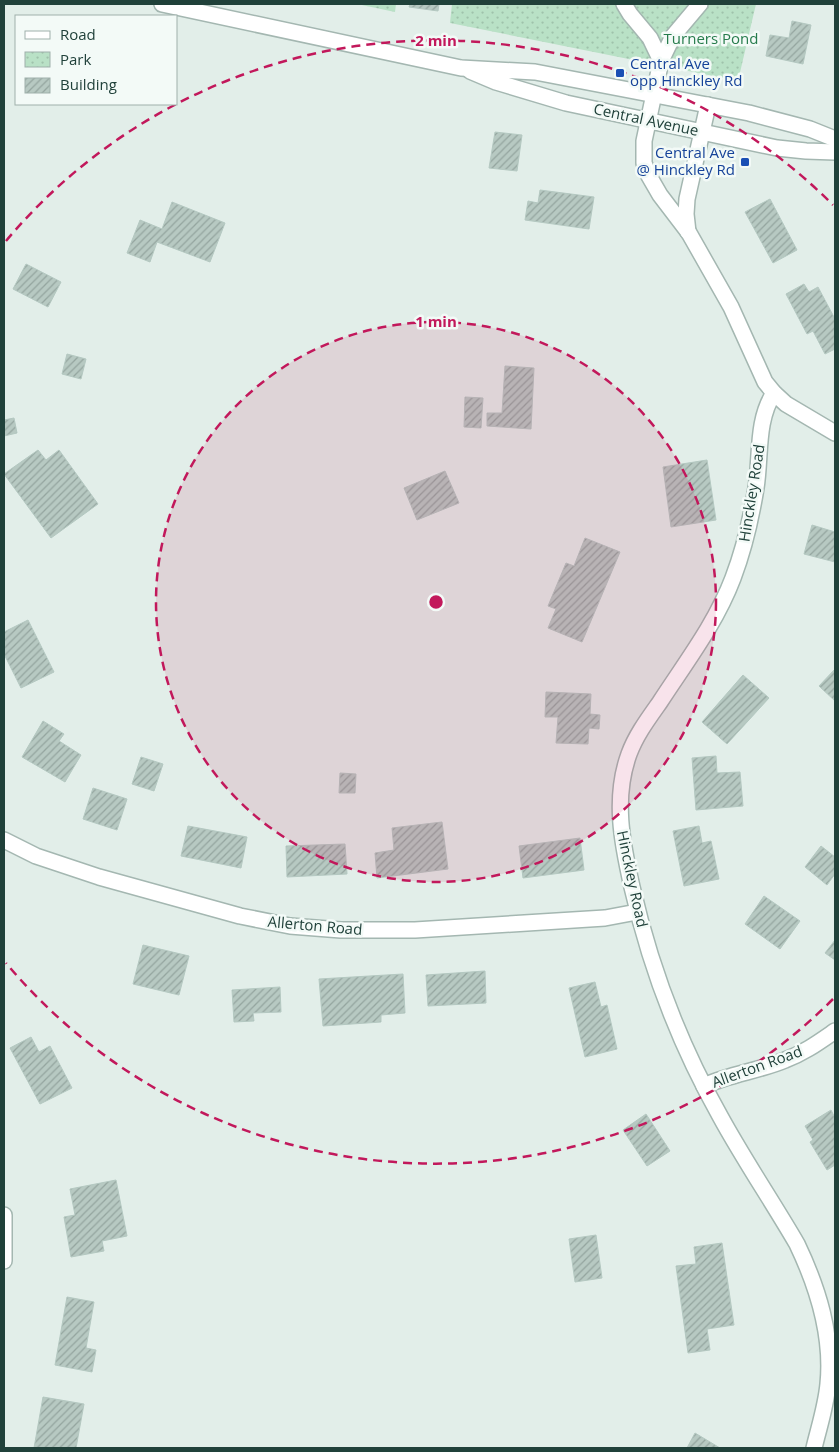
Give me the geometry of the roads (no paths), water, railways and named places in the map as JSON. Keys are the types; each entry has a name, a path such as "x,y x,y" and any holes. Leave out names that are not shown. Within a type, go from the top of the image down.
{"street":[{"name":"Central Avenue","path":"162,4 461,68 535,72 654,94 781,121 835,138"},
{"path":"624,4 650,38 661,61"},
{"path":"700,4 673,36 661,61 643,152 646,170 666,204 688,233 731,307 762,376 774,393 800,412 835,433"},
{"name":"Central Avenue","path":"461,68 496,82 566,103 777,148 835,152"},
{"path":"688,233 687,198 708,105"},
{"name":"Hinckley Road","path":"774,393 765,409 756,488 743,548 733,579 712,622 636,737 625,768 620,806 620,824 637,912 664,995 704,1086 732,1138 786,1225 807,1263 824,1318 832,1364 814,1448"},
{"name":"Allerton Road","path":"4,840 43,858 99,877 247,917 290,926 341,930 416,930 605,918 637,912"},
{"name":"Allerton Road","path":"704,1086 730,1076 784,1061 802,1053 835,1031"},
{"path":"4,1215 4,1261"}],"place":[{"name":"Central Ave opp Hinckley Rd","path":"620,73"},
{"name":"Central Ave @ Hinckley Rd","path":"745,162"}],"park label":[{"name":"Turners Pond","path":"711,39"}]}
